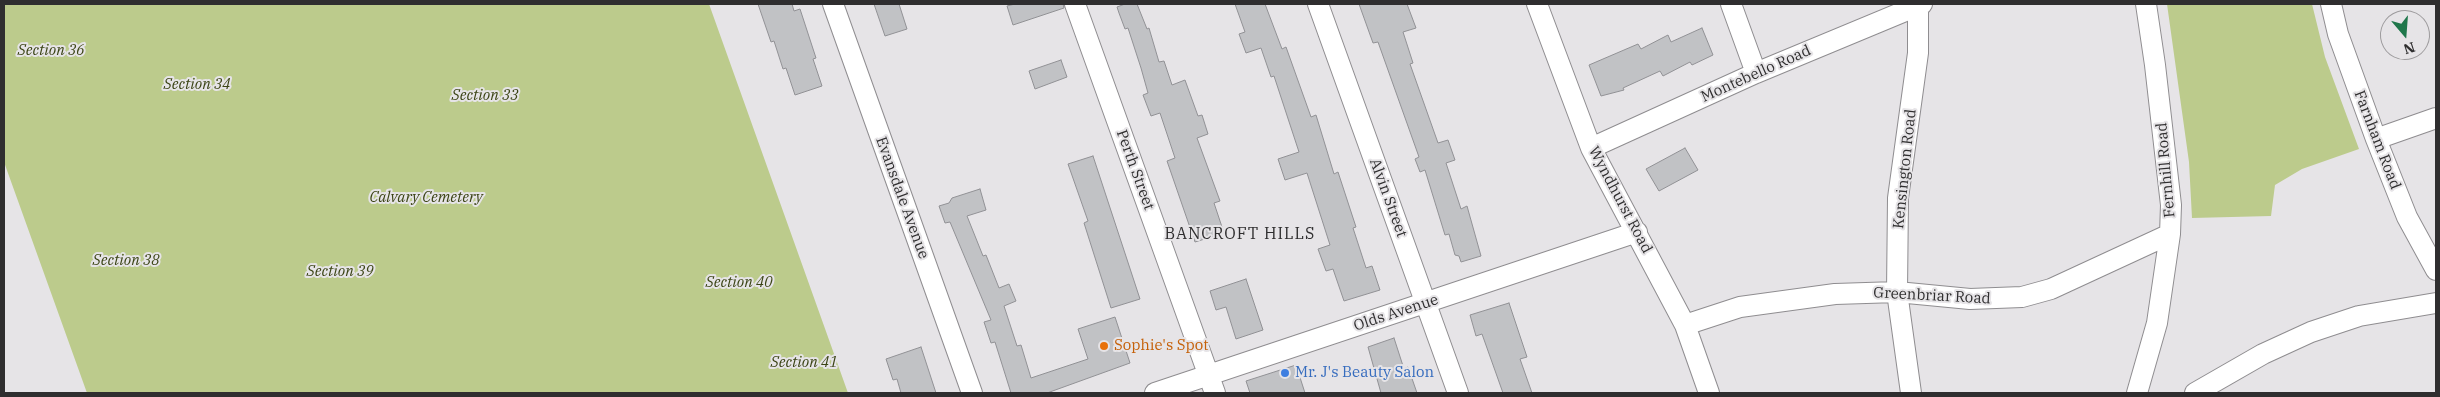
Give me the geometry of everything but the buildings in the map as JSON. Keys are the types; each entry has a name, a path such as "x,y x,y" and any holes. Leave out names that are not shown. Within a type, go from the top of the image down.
{"street":[{"name":"Evansdale Avenue","path":"833,4 972,393"},
{"name":"Perth Street","path":"1075,4 1212,384"},
{"name":"Alvin Street","path":"1318,4 1458,393"},
{"name":"Wyndhurst Road","path":"1537,4 1591,148 1685,326 1709,393"},
{"path":"1731,4 1756,74"},
{"name":"Montebello Road","path":"1591,148 1919,4"},
{"name":"Kensington Road","path":"1911,393 1897,292 1898,198 1918,53 1919,4"},
{"name":"Fernhill Road","path":"2137,393 2156,323 2170,234 2168,172 2146,4"},
{"name":"Farnham Road","path":"2331,4 2338,34 2407,218 2436,270"},
{"path":"2376,139 2436,118"},
{"name":"Olds Avenue","path":"1155,393 1212,384 1426,303 1637,232"},
{"name":"Greenbriar Road","path":"1685,326 1740,307 1805,296 1897,292 1970,299 2022,298 2051,289 2170,234"},
{"path":"2195,393 2263,354 2311,332 2359,316 2436,303"}],"green space":[{"name":"Calvary Cemetery","path":"4,4 709,4 848,393 87,393 4,162"},
{"path":"2167,4 2312,4 2325,57 2359,149 2302,169 2275,185 2271,216 2192,218 2189,162"}],"place":[{"name":"Sophie's Spot","path":"1104,346"},
{"name":"Mr. J's Beauty Salon","path":"1285,373"}],"district":[{"name":"BANCROFT HILLS","path":"1240,234"}],"park label":[{"name":"Section 36","path":"51,51"},
{"name":"Section 34","path":"197,85"},
{"name":"Section 33","path":"485,96"},
{"name":"Section 38","path":"126,261"},
{"name":"Section 39","path":"340,272"},
{"name":"Section 40","path":"739,283"},
{"name":"Section 41","path":"804,363"}]}
